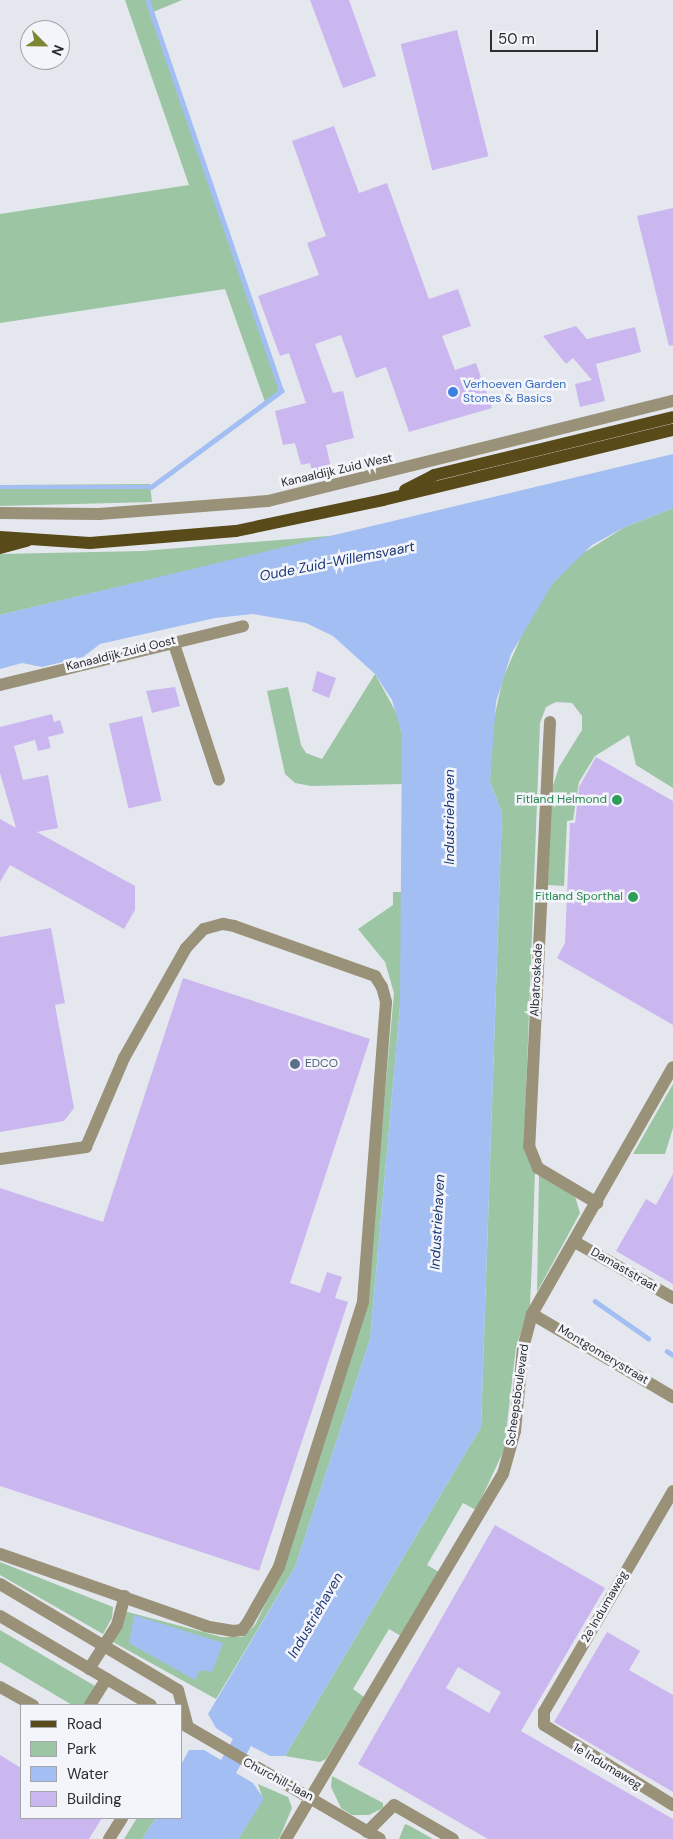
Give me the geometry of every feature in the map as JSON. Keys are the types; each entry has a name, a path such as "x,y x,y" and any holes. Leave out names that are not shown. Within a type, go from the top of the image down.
{"main road":[{"path":"383,500 434,476 673,417"},
{"path":"0,537 99,542 236,531 383,500 673,430"},
{"path":"0,548 32,540"}],"street":[{"name":"Kanaaldijk Zuid West","path":"0,513 100,514 268,501 673,401"},
{"name":"Kanaaldijk Zuid Oost","path":"0,685 173,641 243,626"},
{"path":"173,641 219,780"},
{"name":"Albatroskade","path":"550,722 530,1146 538,1168 597,1203"},
{"path":"0,1159 86,1147 124,1058 178,961 204,929 223,924 234,926 375,976 382,987 386,1002 363,1302 279,1567 242,1630 206,1626 0,1554"},
{"name":"Scheepsboulevard","path":"286,1839 503,1474 515,1431 523,1348 532,1314 575,1242 673,1067"},
{"name":"Damaststraat","path":"575,1242 673,1298"},
{"name":"Montgomerystraat","path":"532,1314 673,1397"},
{"name":"2e Indumaweg","path":"544,1725 544,1712 673,1491"},
{"name":"Churchill-laan","path":"0,1584 178,1690 181,1704"},
{"path":"89,1669 117,1625 124,1596"},
{"path":"0,1616 149,1704"},
{"path":"91,1704 106,1679"},
{"path":"0,1687 31,1704"},
{"name":"Churchill-laan","path":"182,1710 185,1725 243,1761 380,1839"},
{"name":"1e Indumaweg","path":"544,1725 673,1805"},
{"path":"367,1832 394,1805 453,1839"},
{"path":"109,1839 121,1819"}],"green space":[{"path":"125,0 182,0 153,12 279,377 278,391 265,402 225,289 0,323 0,214 189,185"},
{"path":"150,484 152,502 0,506 0,485"},
{"path":"673,508 673,788 636,765 629,735 595,756 579,782 573,820 567,821 564,886 548,885 551,792 559,767 582,730 582,716 572,703 556,702 546,707 540,723 524,1146 535,1172 530,1305 516,1347 504,1450 476,1510 463,1503 427,1565 439,1572 401,1636 389,1629 353,1689 364,1697 326,1759 320,1762 285,1756 481,1427 502,813 490,782 492,728 503,678 528,621 553,583 580,555 625,527"},
{"path":"341,535 0,615 0,554 142,551"},
{"path":"375,674 397,714 402,734 404,784 311,786 295,783 285,774 267,691 288,687 301,745 306,753 322,759"},
{"path":"393,892 404,892 400,1006 370,1339 295,1567 216,1699 113,1642 124,1611 222,1637 242,1637 255,1625 285,1564 366,1304 394,993 385,962 358,929 393,905"},
{"path":"673,1084 673,1128 665,1154 633,1154"},
{"path":"539,1175 575,1196 580,1213 537,1292"},
{"path":"0,1562 113,1607 112,1618 103,1634 0,1575"},
{"path":"0,1630 95,1686 85,1704 70,1704 0,1662"},
{"path":"332,1776 383,1803 383,1808 369,1815 352,1815 341,1808 331,1787"},
{"path":"258,1784 288,1797 292,1808 279,1839 238,1839 263,1799"},
{"path":"136,1819 155,1819 142,1839 124,1839"},
{"path":"405,1824 410,1826 433,1839 399,1839"}],"water":[{"path":"673,454 673,508 625,527 592,545 553,583 511,654 496,702 490,782 502,813 481,1427 285,1756 270,1756 251,1746 236,1773 253,1783 264,1799 238,1839 142,1839 155,1819 182,1819 182,1763 189,1750 204,1750 221,1760 233,1739 216,1728 208,1714 295,1567 370,1339 400,1006 402,734 392,700 375,674 333,636 306,623 253,614 215,618 100,644 83,657 42,667 22,663 0,669 0,615"},
{"path":"134,1615 223,1643 212,1672 200,1670 195,1680 129,1643"}],"building":[{"path":"310,0 349,0 376,76 343,88"},
{"path":"457,30 488,156 432,170 401,44"},
{"path":"334,126 359,193 387,183 429,299 458,289 471,326 442,336 455,370 476,363 492,408 409,432 386,367 356,378 341,335 315,344 333,393 343,391 354,438 326,445 333,477 314,481 310,463 301,465 295,443 283,445 275,411 306,403 289,353 280,356 258,296 319,275 307,243 326,236 292,141"},
{"path":"673,208 673,345 669,346 637,216"},
{"path":"576,326 587,339 635,327 641,352 596,364 605,401 580,407 575,384 592,380 573,358 566,364 543,336"},
{"path":"317,671 336,678 329,698 312,691"},
{"path":"175,687 180,706 152,713 146,691"},
{"path":"52,714 54,722 60,720 64,733 48,737 51,748 38,751 35,740 14,746 23,780 48,775 58,828 37,832 135,886 135,910 124,929 10,865 0,882 0,819 16,828 0,773 0,727"},
{"path":"142,716 162,801 128,808 109,724"},
{"path":"596,757 673,801 673,1025 557,958 565,943 570,823 575,823 579,787"},
{"path":"51,928 65,1003 55,1005 74,1108 64,1121 0,1132 0,937"},
{"path":"183,978 370,1039 290,1283 320,1293 327,1272 342,1277 335,1298 348,1302 259,1571 0,1486 0,1188 103,1222"},
{"path":"673,1174 673,1284 616,1251 646,1199 656,1205"},
{"path":"495,1525 605,1588 521,1731 673,1819 673,1839 488,1839 358,1764","holes":["458,1667 501,1692 489,1713 446,1688"]},
{"path":"607,1632 640,1651 629,1670 673,1695 673,1792 554,1722"},
{"path":"0,1755 20,1767 20,1819 101,1819 89,1839 0,1839"}],"waterway":[{"path":"0,487 151,487 281,391 147,0"},
{"path":"595,1301 648,1338"},
{"path":"667,1351 673,1355"}],"place":[{"name":"Verhoeven Garden Stones & Basics","path":"453,392"},
{"name":"Fitland Helmond","path":"617,800"},
{"name":"Fitland Sporthal","path":"633,897"},
{"name":"EDCO","path":"295,1064"}],"water label":[{"name":"Oude Zuid-Willemsvaart","path":"337,561"},
{"name":"Industriehaven","path":"449,817"},
{"name":"Industriehaven","path":"437,1222"},
{"name":"Industriehaven","path":"315,1615"}]}
